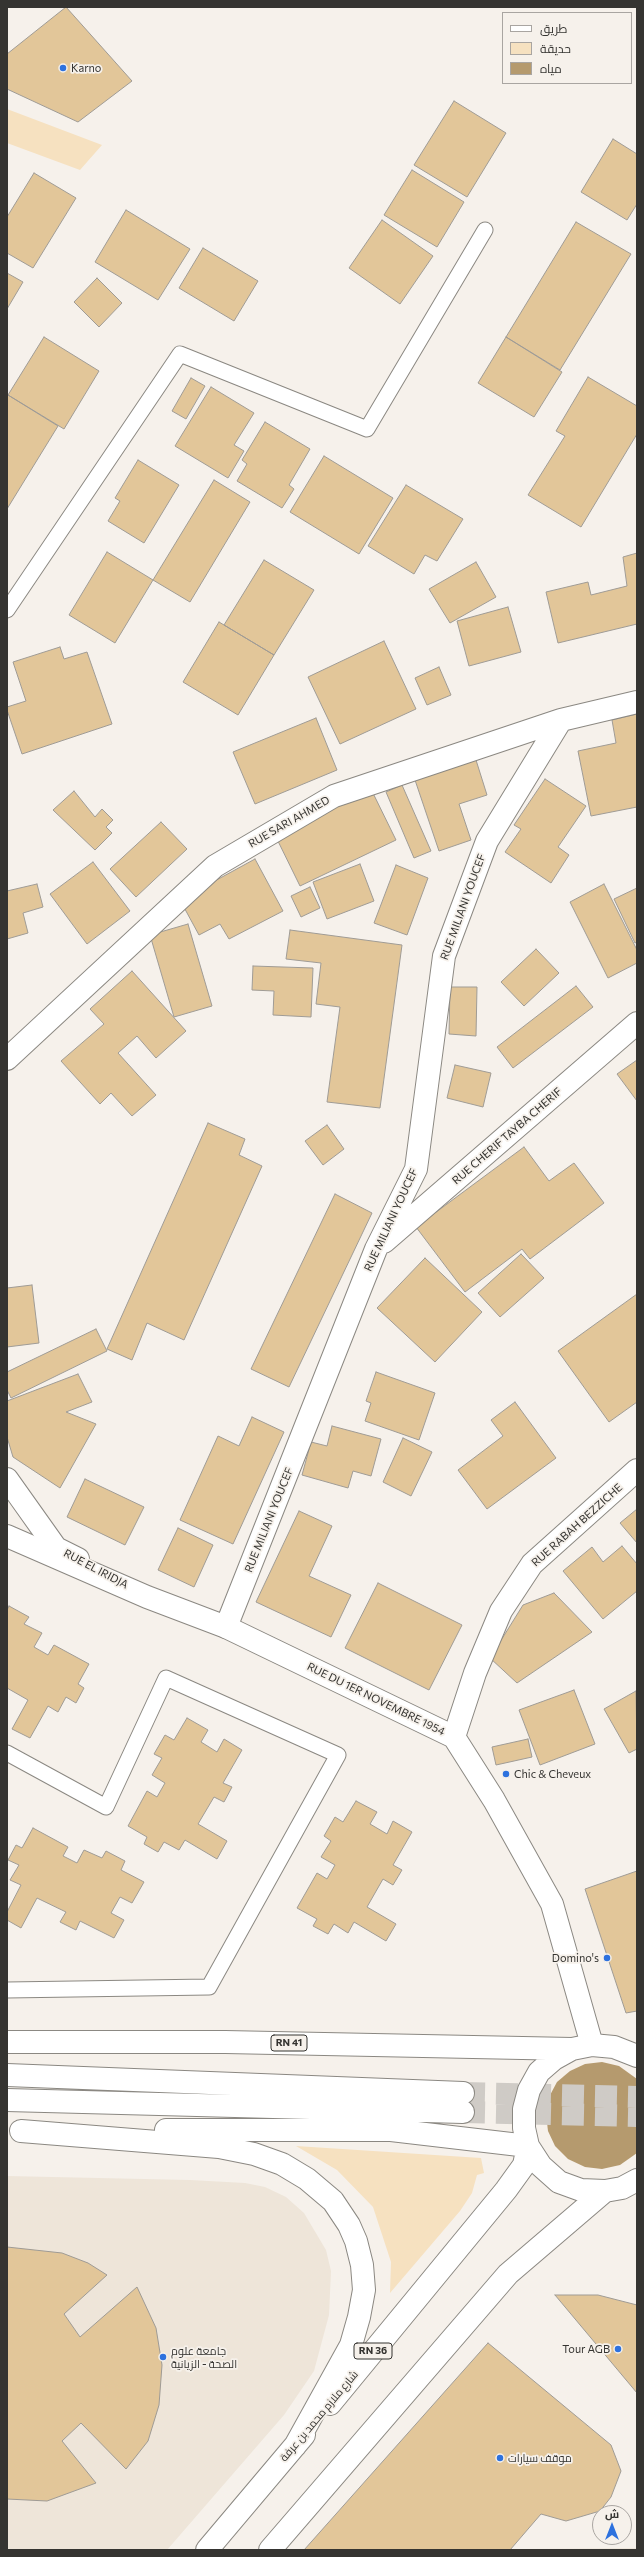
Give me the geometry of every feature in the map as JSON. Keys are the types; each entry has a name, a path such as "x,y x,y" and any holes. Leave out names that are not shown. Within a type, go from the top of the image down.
{"main road":[{"name":"RUE SARI AHMED","path":"7,1059 215,866 334,796 560,720 637,702"},
{"name":"RUE MILIANI YOUCEF","path":"226,1627 376,1249 416,1169 444,956 487,841 560,720"},
{"name":"RUE CHERIF TAYBA CHERIF","path":"376,1249 637,1023"},
{"name":"RUE RABAH BEZZICHE","path":"454,1737 474,1673 501,1611 532,1564 637,1470"},
{"name":"RUE EL IRIDJA","path":"7,1479 56,1548 147,1597"},
{"name":"RUE DU 1ER NOVEMBRE 1954","path":"7,1536 147,1597 226,1627 454,1737 494,1800 552,1904 582,2047"},
{"name":"RN 41","path":"7,2042 225,2042 582,2047"},
{"path":"637,2056 614,2047 582,2047 554,2058 539,2072 529,2090 524,2109 524,2128 528,2146 541,2166 559,2182 581,2190 605,2191 622,2188 637,2180"},
{"path":"7,2075 463,2103 7,2100"},
{"path":"14,2131 326,2128 391,2130 528,2146"},
{"path":"14,2131 219,2147 254,2154 282,2164 307,2179 333,2201 349,2225 356,2241 362,2265 364,2290 359,2317 351,2345 295,2446"},
{"name":"شارع ملازم محمد بن عرفة","path":"207,2550 295,2446 506,2190 524,2165 528,2146"},
{"path":"270,2550 508,2274 605,2191"}],"lane":[{"path":"7,610 180,354 367,429 485,230"},
{"path":"7,1753 106,1807 166,1678 338,1755 209,1988 7,1990"}],"shaded area":[{"name":"جامعة علوم الصحة - الزيانية","path":"7,2176 190,2180 245,2183 265,2187 286,2197 304,2213 326,2250 331,2271 329,2315 314,2371 284,2415 167,2550 7,2550"},
{"path":"637,2548 637,2550 524,2550 525,2549"}],"green space":[{"path":"7,109 102,145 80,170 7,143"},
{"path":"296,2146 481,2158 484,2173 477,2175 472,2193 460,2211 390,2293 391,2262 373,2207 337,2170"}],"water":[{"path":"602,2062 619,2066 637,2079 637,2153 620,2165 602,2169 585,2167 568,2159 555,2146 548,2131 546,2114 549,2097 557,2082 570,2071 585,2064"}],"building":[{"name":"Karno","path":"66,7 132,81 78,122 7,89 7,54"},
{"path":"454,101 506,133 467,197 414,165"},
{"path":"613,139 637,154 637,204 627,220 581,192"},
{"path":"412,170 464,202 437,247 384,215"},
{"path":"34,173 76,198 33,268 7,253 7,217"},
{"path":"126,210 190,249 158,300 95,262"},
{"path":"382,220 433,256 400,304 349,268"},
{"path":"576,222 631,254 560,370 506,337"},
{"path":"203,248 258,281 234,321 179,288"},
{"path":"7,273 23,282 7,309"},
{"path":"97,278 122,303 99,327 74,302"},
{"path":"44,337 99,371 64,429 8,395"},
{"path":"506,337 562,372 534,417 478,383"},
{"path":"588,377 637,406 637,434 581,527 528,495 565,436 556,431"},
{"path":"191,378 205,386 186,419 172,411"},
{"path":"211,387 254,413 234,445 244,451 228,478 175,446"},
{"path":"8,395 58,426 7,509 7,397"},
{"path":"265,422 310,449 289,485 294,489 282,508 237,481 247,464 242,460"},
{"path":"324,456 393,498 359,554 290,512"},
{"path":"138,460 179,485 144,543 108,521 120,501 115,498"},
{"path":"214,480 250,502 190,602 153,580"},
{"path":"406,485 463,519 437,561 425,555 414,574 368,546"},
{"path":"107,552 153,580 115,643 69,615"},
{"path":"637,553 637,624 558,643 546,592 588,582 591,595 627,586 623,557"},
{"path":"264,560 314,590 274,655 224,625"},
{"path":"476,562 496,597 450,623 429,589"},
{"path":"508,607 521,652 469,666 457,621"},
{"path":"219,622 274,655 238,715 183,682"},
{"path":"384,641 416,709 340,744 308,677"},
{"path":"60,647 64,659 87,652 112,724 22,754 7,710 7,707 26,701 13,662"},
{"path":"439,667 451,695 427,705 415,678"},
{"path":"637,714 637,807 591,816 578,751 616,743 612,720"},
{"path":"316,718 337,770 255,804 233,752"},
{"path":"476,760 487,795 459,804 471,840 439,851 415,780"},
{"path":"545,779 586,806 558,847 569,855 551,883 505,852 521,829 514,825"},
{"path":"402,785 431,851 414,858 386,792"},
{"path":"370,787 396,840 300,886 274,833"},
{"path":"74,791 95,817 102,809 113,820 106,827 112,833 95,850 53,810"},
{"path":"161,822 187,849 136,897 110,869"},
{"path":"255,859 283,911 229,939 220,924 199,935 180,900"},
{"path":"93,862 130,911 87,944 50,894"},
{"path":"360,864 374,901 327,919 313,882"},
{"path":"396,865 428,878 407,935 374,923"},
{"path":"37,884 43,907 23,913 28,933 7,939 7,891"},
{"path":"604,884 637,950 637,963 608,978 570,902"},
{"path":"310,887 320,908 301,917 291,896"},
{"path":"637,888 637,942 635,943 614,899"},
{"path":"188,924 212,1006 174,1017 150,935"},
{"path":"290,930 402,945 380,1108 327,1102 340,1007 316,1004 321,963 286,959"},
{"path":"536,949 559,973 524,1006 501,982"},
{"path":"253,966 313,968 311,1017 273,1015 274,991 252,990"},
{"path":"132,971 186,1031 156,1058 137,1036 118,1053 156,1095 132,1116 111,1093 100,1104 61,1061 104,1024 90,1009"},
{"path":"576,986 593,1007 513,1068 497,1047"},
{"path":"450,987 477,987 476,1036 449,1034"},
{"path":"637,1060 637,1101 617,1074"},
{"path":"455,1065 491,1073 483,1107 447,1098"},
{"path":"208,1123 245,1139 239,1155 262,1166 184,1340 147,1323 132,1360 107,1349"},
{"path":"327,1125 344,1149 323,1165 305,1141"},
{"path":"524,1147 549,1181 574,1163 604,1203 530,1259 522,1249 465,1292 416,1227"},
{"path":"335,1194 372,1213 289,1387 251,1369"},
{"path":"521,1254 544,1278 500,1317 478,1293"},
{"path":"425,1258 482,1312 435,1362 377,1308"},
{"path":"32,1285 39,1343 7,1347 7,1288"},
{"path":"637,1294 637,1402 609,1422 558,1351"},
{"path":"96,1329 107,1351 11,1398 7,1390 7,1372"},
{"path":"376,1372 435,1393 419,1440 365,1421 371,1403 366,1401"},
{"path":"78,1374 92,1402 66,1412 96,1424 60,1488 13,1457 7,1437 7,1401"},
{"path":"515,1402 556,1458 487,1509 458,1470 503,1436 491,1420"},
{"path":"252,1417 284,1432 233,1544 180,1520 218,1436 239,1446"},
{"path":"332,1426 381,1439 371,1476 353,1471 348,1488 302,1475 311,1442 327,1446"},
{"path":"403,1438 432,1452 411,1496 383,1482"},
{"path":"85,1479 144,1507 125,1545 67,1517"},
{"path":"637,1509 637,1543 620,1523"},
{"path":"299,1511 332,1526 309,1576 351,1595 331,1637 256,1602"},
{"path":"178,1528 213,1545 194,1587 158,1570"},
{"path":"622,1546 637,1564 637,1591 603,1619 563,1571 592,1547 603,1562"},
{"path":"378,1583 462,1625 429,1690 345,1648"},
{"path":"554,1593 592,1632 517,1683 490,1658 523,1605"},
{"path":"9,1606 29,1617 24,1624 42,1633 34,1647 48,1655 54,1645 89,1664 78,1684 84,1688 76,1703 66,1697 58,1712 48,1706 30,1738 12,1729 28,1700 7,1688 7,1610"},
{"path":"574,1690 595,1744 540,1765 519,1710"},
{"path":"636,1691 637,1749 629,1753 604,1709"},
{"path":"187,1718 208,1730 201,1742 217,1752 224,1739 242,1750 223,1783 232,1787 224,1802 214,1797 198,1824 227,1841 217,1859 185,1840 179,1850 164,1842 158,1852 144,1844 147,1837 128,1826 147,1791 157,1797 165,1783 152,1775 162,1758 154,1754 165,1735 174,1740"},
{"path":"528,1739 532,1757 496,1765 492,1747"},
{"path":"356,1801 377,1812 370,1824 387,1834 393,1821 412,1832 393,1865 402,1870 393,1885 383,1879 367,1907 396,1924 386,1941 354,1922 348,1933 334,1924 328,1934 313,1926 317,1919 297,1908 317,1873 327,1879 335,1865 321,1857 331,1841 324,1836 335,1817 343,1822"},
{"path":"33,1828 68,1847 63,1856 77,1863 84,1850 102,1858 106,1851 125,1861 121,1870 144,1882 132,1903 120,1897 111,1913 124,1920 114,1938 80,1921 76,1930 60,1922 66,1912 37,1898 21,1928 7,1920 7,1912 21,1885 10,1880 19,1865 8,1860 16,1845 22,1848"},
{"path":"637,1871 637,2011 626,2013 585,1889"},
{"path":"7,2247 62,2253 88,2263 107,2275 64,2314 80,2337 137,2287 156,2328 162,2365 159,2405 148,2441 126,2469 81,2423 62,2441 96,2483 47,2501 7,2499"},
{"name":"Tour AGB","path":"555,2295 598,2295 637,2305 637,2393"},
{"name":"موقف سيارات","path":"488,2343 611,2445 621,2471 611,2497 605,2505 592,2505 592,2513 566,2521 541,2514 510,2550 304,2550"}],"tunnel":[{"path":"463,2093 637,2097"},
{"path":"463,2112 637,2116"}],"place":[{"name":"Karno","path":"63,68"},
{"name":"Chic & Cheveux","path":"506,1774"},
{"name":"Domino's","path":"607,1958"},
{"name":"Tour AGB","path":"618,2349"},
{"name":"جامعة علوم الصحة - الزيانية","path":"163,2357"},
{"name":"موقف سيارات","path":"500,2458"}]}
